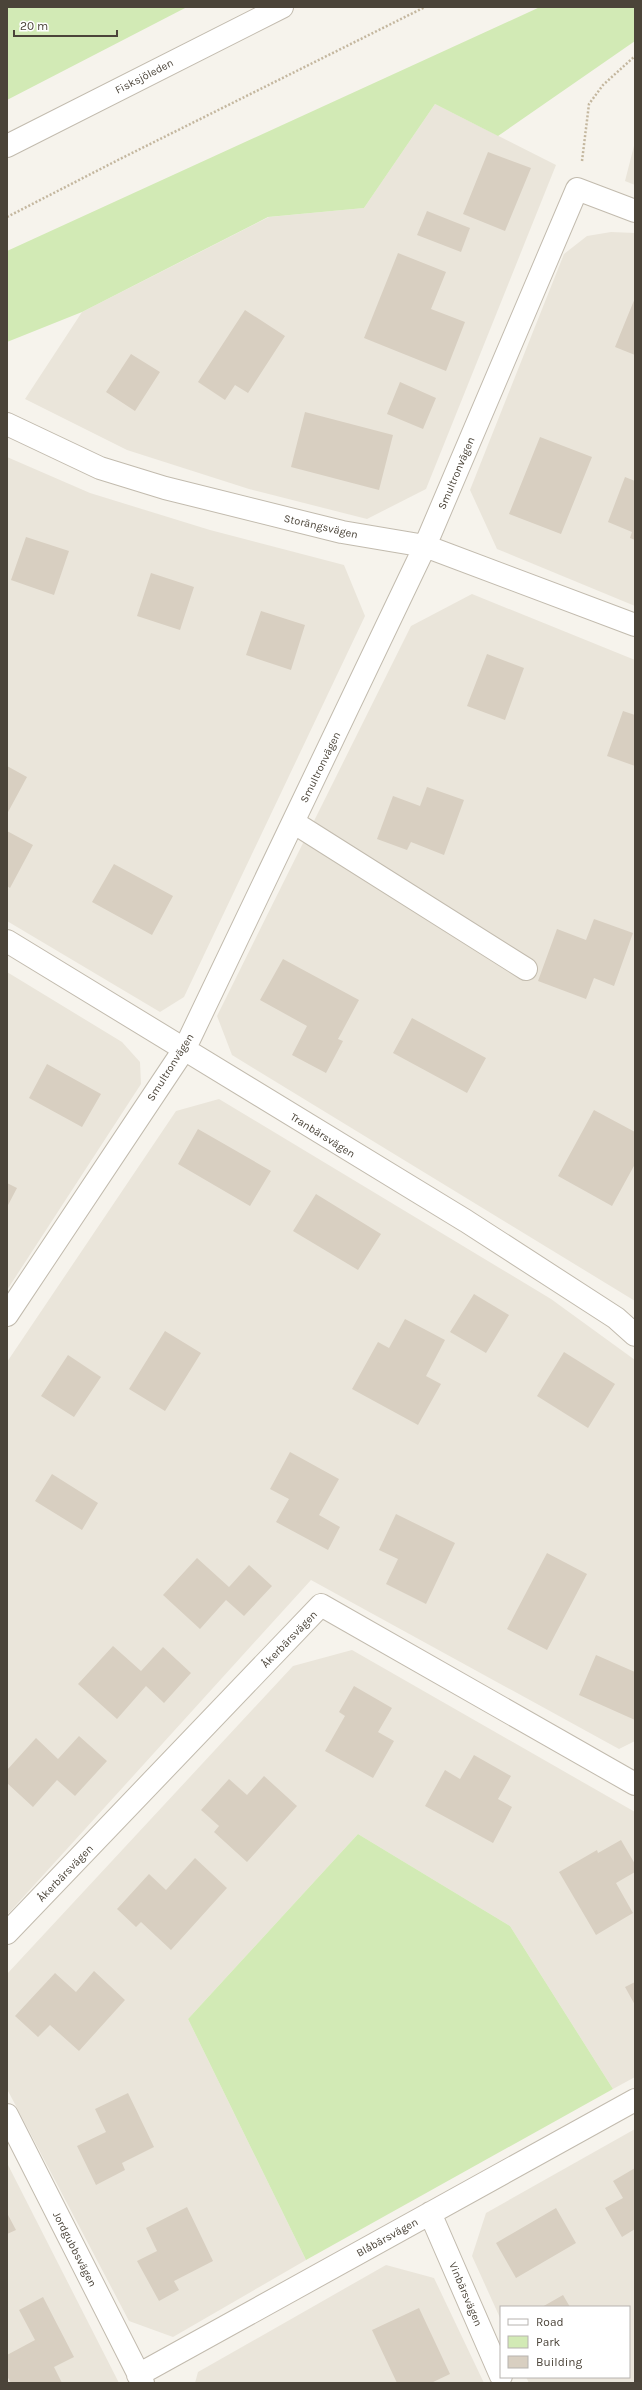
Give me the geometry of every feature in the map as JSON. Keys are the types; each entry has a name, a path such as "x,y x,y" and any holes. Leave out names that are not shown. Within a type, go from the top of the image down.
{"street":[{"name":"Fisksjöleden","path":"7,146 282,7"},
{"path":"578,189 635,211"},
{"name":"Smultronvägen","path":"7,1315 185,1048 425,546 578,189"},
{"name":"Storängsvägen","path":"7,424 100,468 165,488 342,532 425,546 635,625"},
{"path":"293,822 526,969"},
{"name":"Tranbärsvägen","path":"7,940 185,1048 330,1140 466,1221 616,1318 635,1335"},
{"name":"Åkerbärsvägen","path":"7,1934 321,1605 635,1784"},
{"name":"Blåbärsvägen","path":"141,2379 430,2213 635,2100"},
{"name":"Jordgubbsvägen","path":"7,2115 141,2379"},
{"name":"Vinbärsvägen","path":"430,2213 500,2374"}],"path":[{"path":"7,217 425,7"},
{"path":"578,189 589,104 603,85 635,56"}],"shaded area":[{"path":"435,104 556,165 426,489 367,519 249,489 127,450 25,399 82,312 269,217 364,208"},
{"path":"635,142 635,185 625,181"},
{"path":"611,232 635,233 635,606 497,549 470,490 564,254 587,236"},
{"path":"7,457 90,493 210,530 344,565 365,616 184,997 160,1012 7,921"},
{"path":"472,594 635,660 635,1301 232,1055 217,1016 411,626"},
{"path":"7,972 122,1042 140,1062 141,1084 7,1290"},
{"path":"219,1099 551,1299 635,1360 635,1741 619,1749 311,1580 7,1915 7,1362 176,1111"},
{"path":"352,1650 635,1812 635,2077 613,2089 510,1926 358,1834 188,2019 306,2260 173,2337 129,2321 7,2089 7,1974 293,1666"},
{"path":"635,2129 635,2383 529,2383 526,2378 630,2378 630,2306 500,2306 500,2318 472,2256 486,2213"},
{"path":"7,2163 118,2381 119,2383 7,2383"},
{"path":"386,2265 434,2278 484,2383 195,2383 198,2372"}],"green space":[{"path":"7,7 187,7 7,100"},
{"path":"540,7 635,7 635,41 498,136 435,104 364,208 268,217 82,312 7,342 7,251"},
{"path":"358,1834 510,1926 613,2089 306,2260 188,2019"}],"building":[{"path":"488,152 531,168 505,231 463,214"},
{"path":"427,211 470,228 461,252 417,235"},
{"path":"398,253 446,272 431,309 465,322 446,371 364,338"},
{"path":"635,298 635,355 615,347"},
{"path":"245,310 285,336 248,393 235,385 225,400 198,382"},
{"path":"131,354 160,372 135,411 106,392"},
{"path":"400,382 436,398 423,429 387,414"},
{"path":"305,412 393,435 379,490 291,467"},
{"path":"540,437 592,457 561,534 509,514"},
{"path":"625,477 635,481 635,540 630,538 632,532 608,522"},
{"path":"26,537 69,551 54,595 11,580"},
{"path":"151,573 194,587 180,630 137,616"},
{"path":"261,611 305,625 291,670 246,655"},
{"path":"487,654 524,668 505,720 467,706"},
{"path":"623,711 635,715 635,766 607,756"},
{"path":"7,766 27,777 7,814"},
{"path":"427,787 464,800 444,855 411,842 407,850 377,839 393,796 420,806"},
{"path":"7,831 33,845 10,888 7,886"},
{"path":"114,864 173,896 152,935 92,902"},
{"path":"594,919 633,933 614,986 594,978 586,999 538,981 557,929 586,940"},
{"path":"283,959 359,1000 338,1039 343,1041 326,1073 292,1055 307,1026 260,1000"},
{"path":"412,1018 486,1058 467,1093 393,1053"},
{"path":"47,1064 101,1094 82,1127 29,1098"},
{"path":"594,1110 635,1132 635,1164 612,1206 558,1176"},
{"path":"198,1129 271,1171 250,1206 178,1164"},
{"path":"7,1183 17,1188 7,1207"},
{"path":"316,1194 381,1234 358,1270 293,1231"},
{"path":"474,1294 509,1315 486,1353 450,1332"},
{"path":"405,1319 445,1340 426,1376 441,1384 418,1425 352,1389 378,1342 389,1348"},
{"path":"165,1331 201,1353 165,1411 129,1389"},
{"path":"564,1352 615,1384 588,1428 537,1396"},
{"path":"68,1355 101,1377 74,1417 41,1396"},
{"path":"290,1452 339,1479 319,1515 340,1527 328,1550 276,1522 289,1499 270,1489"},
{"path":"52,1474 98,1503 82,1530 35,1501"},
{"path":"396,1514 455,1543 426,1604 386,1584 398,1559 379,1550"},
{"path":"547,1553 587,1574 547,1650 507,1629"},
{"path":"197,1558 229,1587 249,1565 272,1586 244,1616 226,1600 200,1629 163,1595"},
{"path":"113,1646 141,1671 163,1647 191,1673 164,1703 146,1686 117,1719 78,1684"},
{"path":"596,1655 635,1672 635,1720 579,1695"},
{"path":"354,1686 392,1708 378,1732 394,1741 373,1778 325,1751 345,1716 339,1712"},
{"path":"79,1736 107,1761 75,1796 57,1780 33,1807 7,1783 7,1770 36,1738 58,1759"},
{"path":"474,1755 511,1776 498,1799 512,1807 493,1843 425,1806 445,1770 460,1779"},
{"path":"264,1776 297,1806 247,1862 214,1832 219,1826 201,1810 229,1779 247,1795"},
{"path":"621,1840 635,1864 635,1872 616,1883 633,1913 596,1935 559,1872 597,1850 598,1853"},
{"path":"195,1858 227,1888 171,1950 141,1922 136,1927 117,1909 149,1874 166,1890"},
{"path":"94,1971 125,2000 79,2051 50,2025 38,2037 15,2016 55,1973 76,1992"},
{"path":"635,1982 635,2005 625,1987"},
{"path":"128,2093 154,2147 122,2163 125,2170 96,2185 77,2146 106,2132 95,2109"},
{"path":"635,2168 635,2229 622,2237 605,2208 623,2198 613,2181"},
{"path":"187,2207 213,2261 174,2281 179,2290 159,2301 137,2261 157,2251 146,2228"},
{"path":"556,2208 576,2243 516,2278 496,2243"},
{"path":"7,2213 16,2230 7,2234"},
{"path":"563,2295 569,2306 544,2306"},
{"path":"43,2297 74,2357 54,2367 62,2383 11,2383 7,2376 7,2355 35,2340 19,2310"},
{"path":"419,2308 450,2374 431,2383 397,2383 372,2330"}]}
